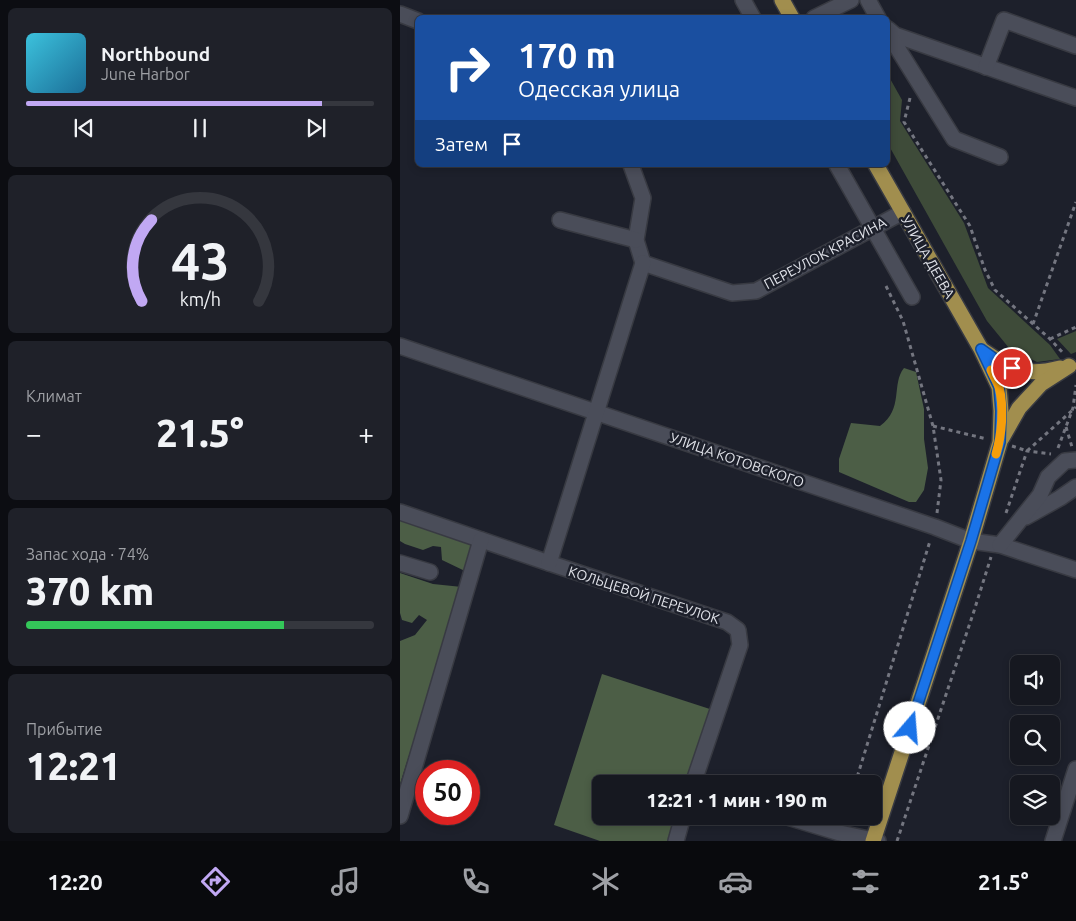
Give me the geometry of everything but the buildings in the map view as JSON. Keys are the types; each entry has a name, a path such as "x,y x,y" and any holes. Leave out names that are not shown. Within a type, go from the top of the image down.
{"main road":[{"path":"782,0 790,15"},
{"name":"УЛИЦА ДЕЕВА","path":"877,167 981,349 999,387 1001,411 1000,442"},
{"path":"981,349 1002,364 1023,372 1043,373 1071,362"},
{"path":"875,841 971,541 1000,442 1019,408 1041,384 1071,362"}],"street":[{"path":"743,0 751,15"},
{"path":"820,15 850,0"},
{"path":"868,0 876,15"},
{"path":"400,14 415,20"},
{"path":"986,67 1004,20 1076,46"},
{"path":"890,32 1076,98"},
{"path":"890,34 954,139 1000,157"},
{"path":"549,563 643,263 636,240 643,198 632,167"},
{"path":"838,167 912,297"},
{"name":"ПЕРЕУЛОК КРАСИНА","path":"643,263 732,293 756,291 903,212"},
{"path":"560,220 636,240"},
{"name":"УЛИЦА КОТОВСКОГО","path":"400,346 935,527 971,541 997,545 1076,570"},
{"path":"997,545 1040,495 1048,477 1065,461 1075,456"},
{"path":"1020,520 1076,487"},
{"name":"КОЛЬЦЕВОЙ ПЕРЕУЛОК","path":"400,512 727,622 738,630 740,645 696,775"},
{"path":"400,816 481,540"},
{"path":"400,563 430,572"},
{"path":"1053,841 1076,769"},
{"path":"676,841 680,825"},
{"path":"814,825 875,841"}],"path":[{"path":"915,77 904,122 970,226 995,290 1050,339 1071,362"},
{"path":"1033,324 1076,202"},
{"path":"858,775 935,527 941,480 933,426 903,322 883,277"},
{"path":"1050,339 1076,327"},
{"path":"1004,516 1027,451 1056,455 1074,408 1076,385"},
{"path":"1066,426 1075,456"},
{"path":"897,841 997,545"}],"green space":[{"path":"890,79 902,100 900,121 964,223 988,288 1050,345 1060,359 1037,362 1009,348 987,321 890,148"},
{"path":"1076,331 1076,352 1071,354 1057,339"},
{"path":"904,368 916,372 924,409 924,439 928,468 924,490 916,502 909,502 839,472 839,459 851,423 880,426 887,419 895,404 898,381"},
{"path":"400,516 477,539 467,572 442,560 441,547 433,546 423,550 400,541"},
{"path":"400,573 433,584 462,587 400,784 400,641 415,635 427,620 419,615 412,623 402,620 400,613"},
{"path":"602,674 716,711 694,775 592,775 592,825 677,825 671,841 600,841 554,825"}],"slow traffic":[{"path":"991,370 999,387 1001,411 1000,442 996,454"}],"route":[{"path":"910,728 971,541 1000,442 1001,411 999,387 981,349 1002,364 1012,368"}]}
